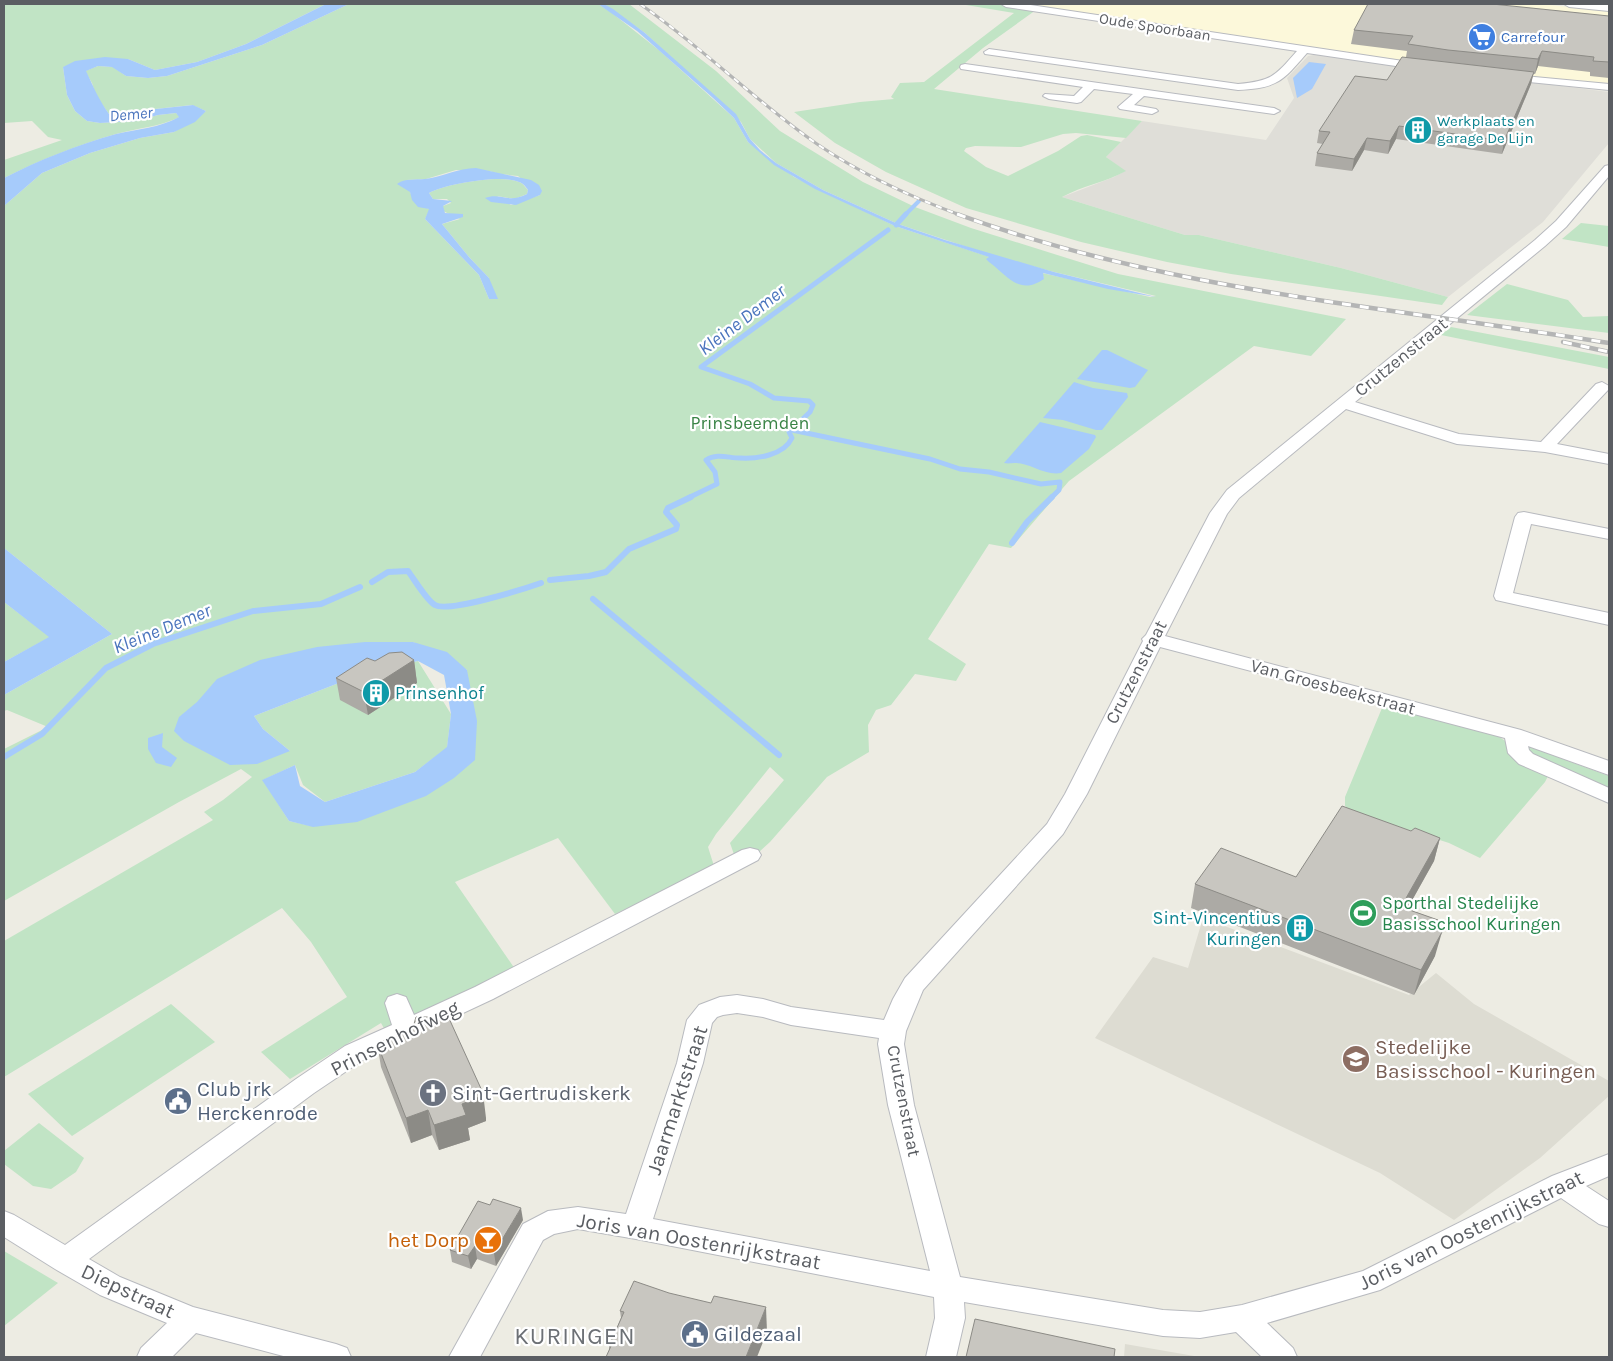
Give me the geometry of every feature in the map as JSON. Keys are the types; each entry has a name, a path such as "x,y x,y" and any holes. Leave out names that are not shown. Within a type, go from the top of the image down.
{"street":[{"name":"Oude Spoorbaan","path":"1006,4 1304,50 1436,68"},
{"path":"1569,4 1609,8"},
{"path":"988,52 1238,87 1262,86 1276,82 1304,50"},
{"path":"965,67 1274,111"},
{"path":"1113,89 1128,72"},
{"path":"1494,76 1609,87"},
{"path":"1049,96 1077,100 1090,86"},
{"path":"1141,93 1124,107 1152,111"},
{"name":"Crutzenstraat","path":"948,1287 901,1105 891,1044 893,1031 905,999 914,984 1055,829 1076,794 1152,639 1219,513 1233,494 1561,224 1609,169"},
{"path":"1545,447 1602,387"},
{"path":"1343,404 1456,439 1545,447 1609,458"},
{"path":"1609,534 1524,517 1503,596 1609,619"},
{"name":"Van Groesbeekstraat","path":"1152,639 1514,734 1609,768"},
{"path":"1514,734 1519,753 1526,759 1609,796"},
{"name":"Prinsenhofweg","path":"65,1261 305,1086 354,1053 484,993 750,855"},
{"path":"397,1003 406,1028"},
{"name":"Jaarmarktstraat","path":"636,1227 690,1063 700,1020 708,1011 720,1006 737,1004 762,1008 791,1016 893,1031"},
{"name":"Joris van Oostenrijkstraat","path":"464,1357 534,1232 548,1222 578,1218 636,1227 948,1287 1163,1323 1200,1325 1242,1318 1370,1281 1562,1184 1609,1165"},
{"path":"1562,1184 1609,1216"},
{"name":"Diepstraat","path":"4,1223 65,1261 110,1286 191,1319 336,1357"},
{"path":"941,1357 950,1318 948,1287"},
{"path":"1242,1318 1282,1357"},
{"name":"Diepstraat","path":"152,1357 191,1319"}],"shaded area":[{"path":"1034,4 1540,4 1609,11 1609,83 1537,78 1442,66 1032,6"},
{"path":"1324,53 1443,71 1609,92 1609,143 1543,222 1448,297 1341,268 1199,235 1185,235 1062,197 1125,171 1106,157 1142,121 1266,140 1294,98 1287,78 1308,56"},
{"name":"Stedelijke Basisschool - Kuringen","path":"1203,918 1409,995 1436,973 1474,1004 1609,1081 1609,1096 1540,1158 1454,1220 1380,1173 1095,1038 1153,957 1188,968"},
{"path":"1125,1344 1200,1357 1124,1357"}],"green space":[{"path":"4,4 326,4 246,44 197,62 155,70 128,59 63,67 67,95 75,111 87,121 100,123 136,121 158,115 176,113 180,117 88,143 45,159 4,178 4,160 62,140 48,137 32,121 4,123"},
{"name":"Prinsbeemden","path":"349,4 598,4 660,51 734,118 748,142 794,177 895,226 990,257 1006,276 1044,279 1042,273 1150,297 1156,296 994,256 898,224 823,190 776,163 750,139 741,122 645,33 604,4 629,4 716,71 780,131 863,182 915,207 971,228 1118,274 1346,319 1311,356 1254,346 1069,481 1011,548 989,544 928,639 966,664 956,681 915,674 891,705 876,710 868,725 869,752 827,777 770,842 741,868 737,863 730,843 784,780 770,767 716,834 708,847 714,866 615,914 558,838 455,882 515,969 385,1030 381,1023 290,1079 261,1052 347,997 311,942 282,908 4,1077 4,941 213,820 204,812 252,777 241,769 4,901 4,749 48,727 7,710 4,711 4,695 112,634 4,548 4,206 42,173 90,153 140,138 174,132 206,111 192,105 109,114 96,96 92,83 85,71 98,66 113,67 126,76 148,78 167,76 262,45","holes":["456,170 489,171 518,176 540,195 511,205 497,196 515,199 527,194 528,190 523,184 500,179 460,183 429,193 433,199 447,199 451,203 443,206 443,211 460,219 442,224 489,278 489,299 479,275 425,219 430,209 419,205 413,199 406,180 426,179","413,642 467,670 450,778 354,821 311,826 289,821 263,780 295,765 303,785 325,802 415,772 447,748 451,714 418,661 362,674 254,716 263,729 290,751 184,741"]},
{"path":"960,4 996,4 1036,10 983,48 934,89 1142,121 1126,138 1076,133 1063,134 1021,147 975,146 966,148 964,151 986,167 1008,176 1058,151 1081,136 1087,135 1121,142 1106,157 1126,171 1062,197 1185,235 1199,235 1341,268 1448,297 1442,305 1231,274 1167,262 1081,242 966,208 886,172 835,143 794,112 894,99 891,97 900,83 924,82 1014,13"},
{"path":"1581,223 1609,226 1609,247 1562,239"},
{"path":"1507,284 1568,300 1583,317 1609,316 1609,333 1467,315"},
{"path":"1451,327 1609,357 1609,369 1441,335"},
{"path":"4,602 50,637 4,662"},
{"path":"1388,707 1498,736 1550,772 1545,782 1480,858 1449,843 1353,812 1345,806 1345,797 1382,708"},
{"path":"1525,745 1609,776 1609,792 1532,758"},
{"path":"171,1004 215,1042 72,1136 28,1094"},
{"path":"39,1123 84,1158 76,1172 51,1189 33,1186 4,1164 4,1151"},
{"path":"4,1251 58,1283 4,1326"}],"water":[{"name":"Demer","path":"326,4 349,4 262,45 167,76 148,78 126,76 112,67 98,66 86,71 109,114 193,105 206,111 195,122 174,132 140,138 90,153 42,173 4,206 4,178 45,159 87,143 116,134 156,126 179,117 176,113 158,115 137,121 100,123 87,121 75,111 67,95 63,67 75,61 105,57 128,59 155,70 197,62 246,44"},
{"path":"598,4 604,4 613,9 645,33 736,114 750,139 760,150 776,163 823,190 898,224 945,240 1054,272 1156,297 1108,289 1043,273 1044,279 1035,284 1021,285 1008,278 989,262 986,259 989,257 895,226 815,189 774,165 748,142 734,118 713,98 637,31"},
{"path":"1309,62 1326,64 1312,89 1297,98 1293,78"},
{"path":"476,168 531,180 539,185 542,191 540,195 516,205 491,202 485,198 496,196 515,198 527,194 528,190 523,184 511,180 500,179 460,183 429,193 433,199 452,201 443,206 445,213 463,214 463,217 442,224 489,278 498,299 489,299 479,275 425,219 429,209 418,207 412,200 410,192 397,184 407,180 431,178 463,169"},
{"path":"1102,350 1107,350 1148,370 1135,387 1130,388 1077,379"},
{"path":"1074,382 1093,388 1127,393 1128,397 1102,430 1063,420 1043,418"},
{"path":"1040,422 1095,435 1096,437 1089,449 1061,473 1049,473 1016,463 1004,463"},
{"path":"4,548 112,634 4,695 4,662 49,637 4,602"},
{"path":"365,642 413,642 447,652 467,670 477,721 475,760 454,778 426,796 357,822 313,827 289,821 262,780 295,765 300,786 325,802 415,772 447,747 451,714 444,675 418,661 362,674 254,716 263,729 290,751 257,764 230,765 184,741 174,731 179,717 197,702 217,679 260,660 317,647"},
{"path":"163,733 162,747 177,758 171,767 156,763 148,749 148,738"}],"building":[{"name":"Carrefour","path":"1368,4 1492,4 1609,16 1609,62 1593,61 1594,57 1542,51 1538,59 1408,44 1413,36 1354,30"},
{"name":"Werkplaats en garage De Lijn","path":"1402,57 1534,72 1504,141 1399,126 1390,141 1367,138 1354,159 1317,153 1330,132 1319,131 1355,76 1387,80"},
{"path":"402,652 414,660 364,692 336,678 367,658 375,661 389,653"},
{"path":"1342,806 1411,831 1415,828 1440,838 1401,907 1438,920 1434,929 1442,932 1421,970 1195,884 1221,848 1296,877"},
{"name":"Sint-Gertrudiskerk","path":"447,1014 483,1093 482,1096 462,1104 466,1115 434,1125 428,1110 406,1118 377,1043 412,1031 416,1017 437,1017"},
{"name":"het Dorp","path":"493,1199 521,1208 494,1253 475,1246 468,1256 450,1250 478,1201 490,1205"},
{"path":"634,1281 669,1293 711,1303 714,1296 766,1307 746,1357 606,1357 624,1312 620,1311"},
{"path":"975,1319 1115,1349 1114,1357 966,1357"}],"waterway":[{"path":"906,214 919,201"},
{"path":"896,225 906,214"},
{"name":"Kleine Demer","path":"688,498 717,484 715,472 706,460 718,456 755,458 777,452 788,444 792,438 789,432 810,412 813,405 809,401 774,398 750,384 701,367 888,230"},
{"path":"792,430 930,459 960,469 989,472 1041,484 1060,482 1059,490 1027,522 1012,543"},
{"name":"Kleine Demer","path":"550,580 589,576 606,572 629,549 676,529 677,525 666,512 668,508 691,497"},
{"name":"Kleine Demer","path":"372,582 388,572 408,571 428,599 435,605 443,607 470,603 541,583"},
{"name":"Kleine Demer","path":"4,757 42,734 106,668 153,644 253,611 321,604 360,587"},
{"path":"593,599 779,755"}],"railway":[{"path":"640,4 817,144 887,184 923,201 960,215"},
{"path":"960,215 1036,240 1116,262 1198,279 1362,307 1609,343"},
{"path":"1563,342 1609,352"}],"place":[{"name":"Carrefour","path":"1482,37"},
{"name":"Werkplaats en garage De Lijn","path":"1418,130"},
{"name":"Prinsenhof","path":"376,693"},
{"name":"Sporthal Stedelijke Basisschool Kuringen","path":"1363,913"},
{"name":"Sint-Vincentius Kuringen","path":"1300,928"},
{"name":"Stedelijke Basisschool - Kuringen","path":"1356,1059"},
{"name":"Sint-Gertrudiskerk","path":"433,1093"},
{"name":"Club jrk Herckenrode","path":"178,1101"},
{"name":"het Dorp","path":"488,1240"},
{"name":"Gildezaal","path":"695,1334"}],"district":[{"name":"KURINGEN","path":"575,1336"}]}
